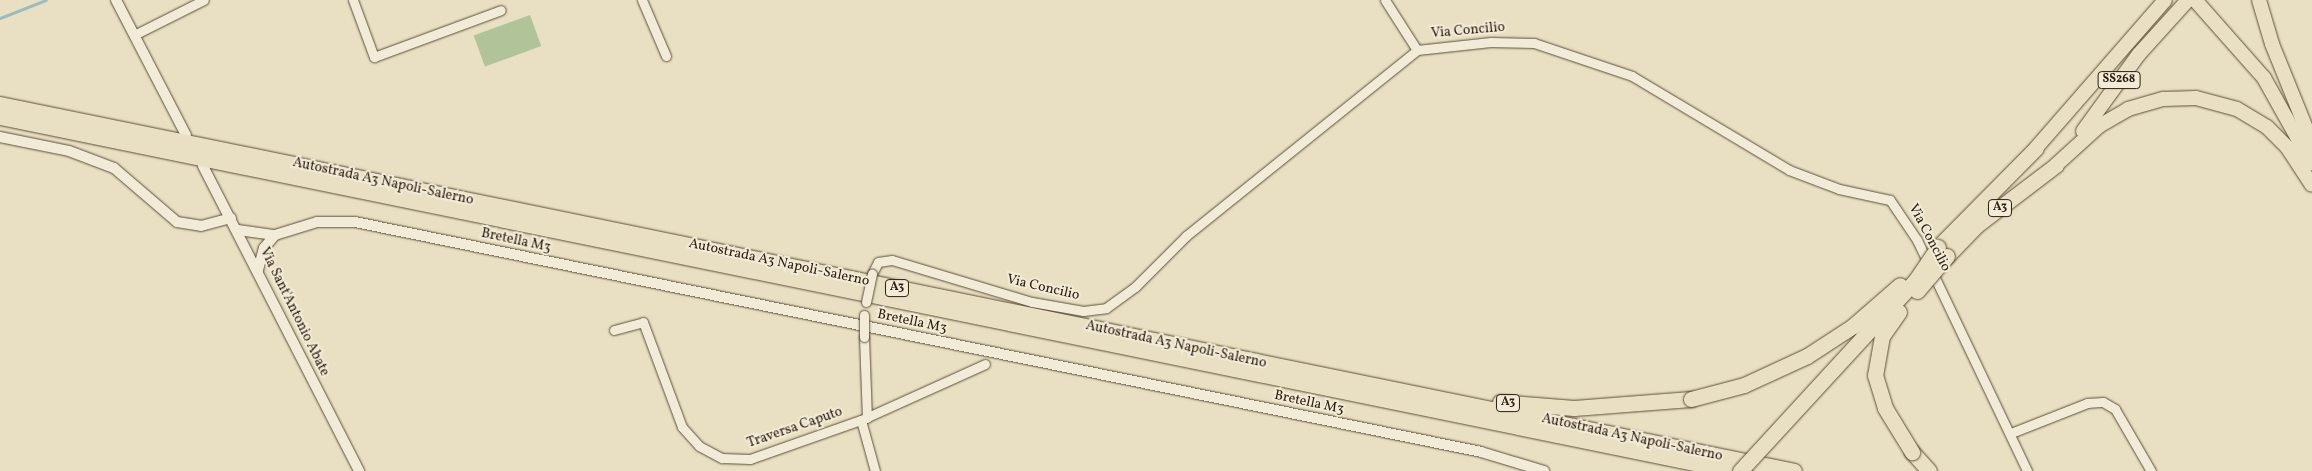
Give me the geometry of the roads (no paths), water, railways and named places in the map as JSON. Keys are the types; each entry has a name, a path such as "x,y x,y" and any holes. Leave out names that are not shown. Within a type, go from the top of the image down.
{"highway":[{"name":"SS268","path":"2036,148 2165,0"},
{"name":"SS268","path":"2056,165 2139,54 2188,0"},
{"path":"2195,0 2264,78 2312,164"},
{"path":"2259,0 2272,44 2312,143"},
{"name":"SS268","path":"2056,165 2113,116 2146,102 2179,97 2210,100 2252,116 2287,147 2312,185"},
{"name":"Autostrada A3 Napoli-Salerno","path":"0,104 1794,471"},
{"name":"Autostrada A3 Napoli-Salerno","path":"0,117 1734,471"},
{"name":"A3","path":"1740,471 2036,148"},
{"name":"A3","path":"1328,376 1550,407 1642,406 1690,399 1744,384 1807,356 1870,312 1943,251 2056,165"},
{"name":"A3","path":"1929,471 1912,452 1880,398 1876,356 1889,324 1943,251"},
{"name":"A3","path":"1638,451 1700,471"}],"street":[{"path":"116,0 186,135"},
{"path":"134,35 204,0"},
{"path":"352,0 374,57 501,10"},
{"path":"642,0 666,56"},
{"path":"1385,0 1417,50"},
{"name":"Via Concilio","path":"875,471 864,419 864,314 872,274 878,262 892,260 1032,302 1083,311 1106,308 1135,287 1186,236 1417,50 1513,41 1582,56 1639,79 1789,170 1839,189 1890,200 1917,240 2027,471"},
{"path":"0,137 69,151 114,168 177,222 201,226 231,218"},
{"name":"Via Sant'Antonio Abate","path":"202,166 238,230 359,471"},
{"name":"Bretella M3","path":"246,247 267,238 317,222 355,222 1472,450 1544,471"},
{"path":"238,230 267,238 258,270"},
{"name":"Traversa Caputo","path":"614,330 643,322 682,427 699,446 722,458 750,459 864,419"},
{"path":"864,419 985,364"},
{"path":"2011,434 2087,403 2103,402 2115,409 2151,471"}],"waterway":[{"path":"0,18 46,0"}]}
